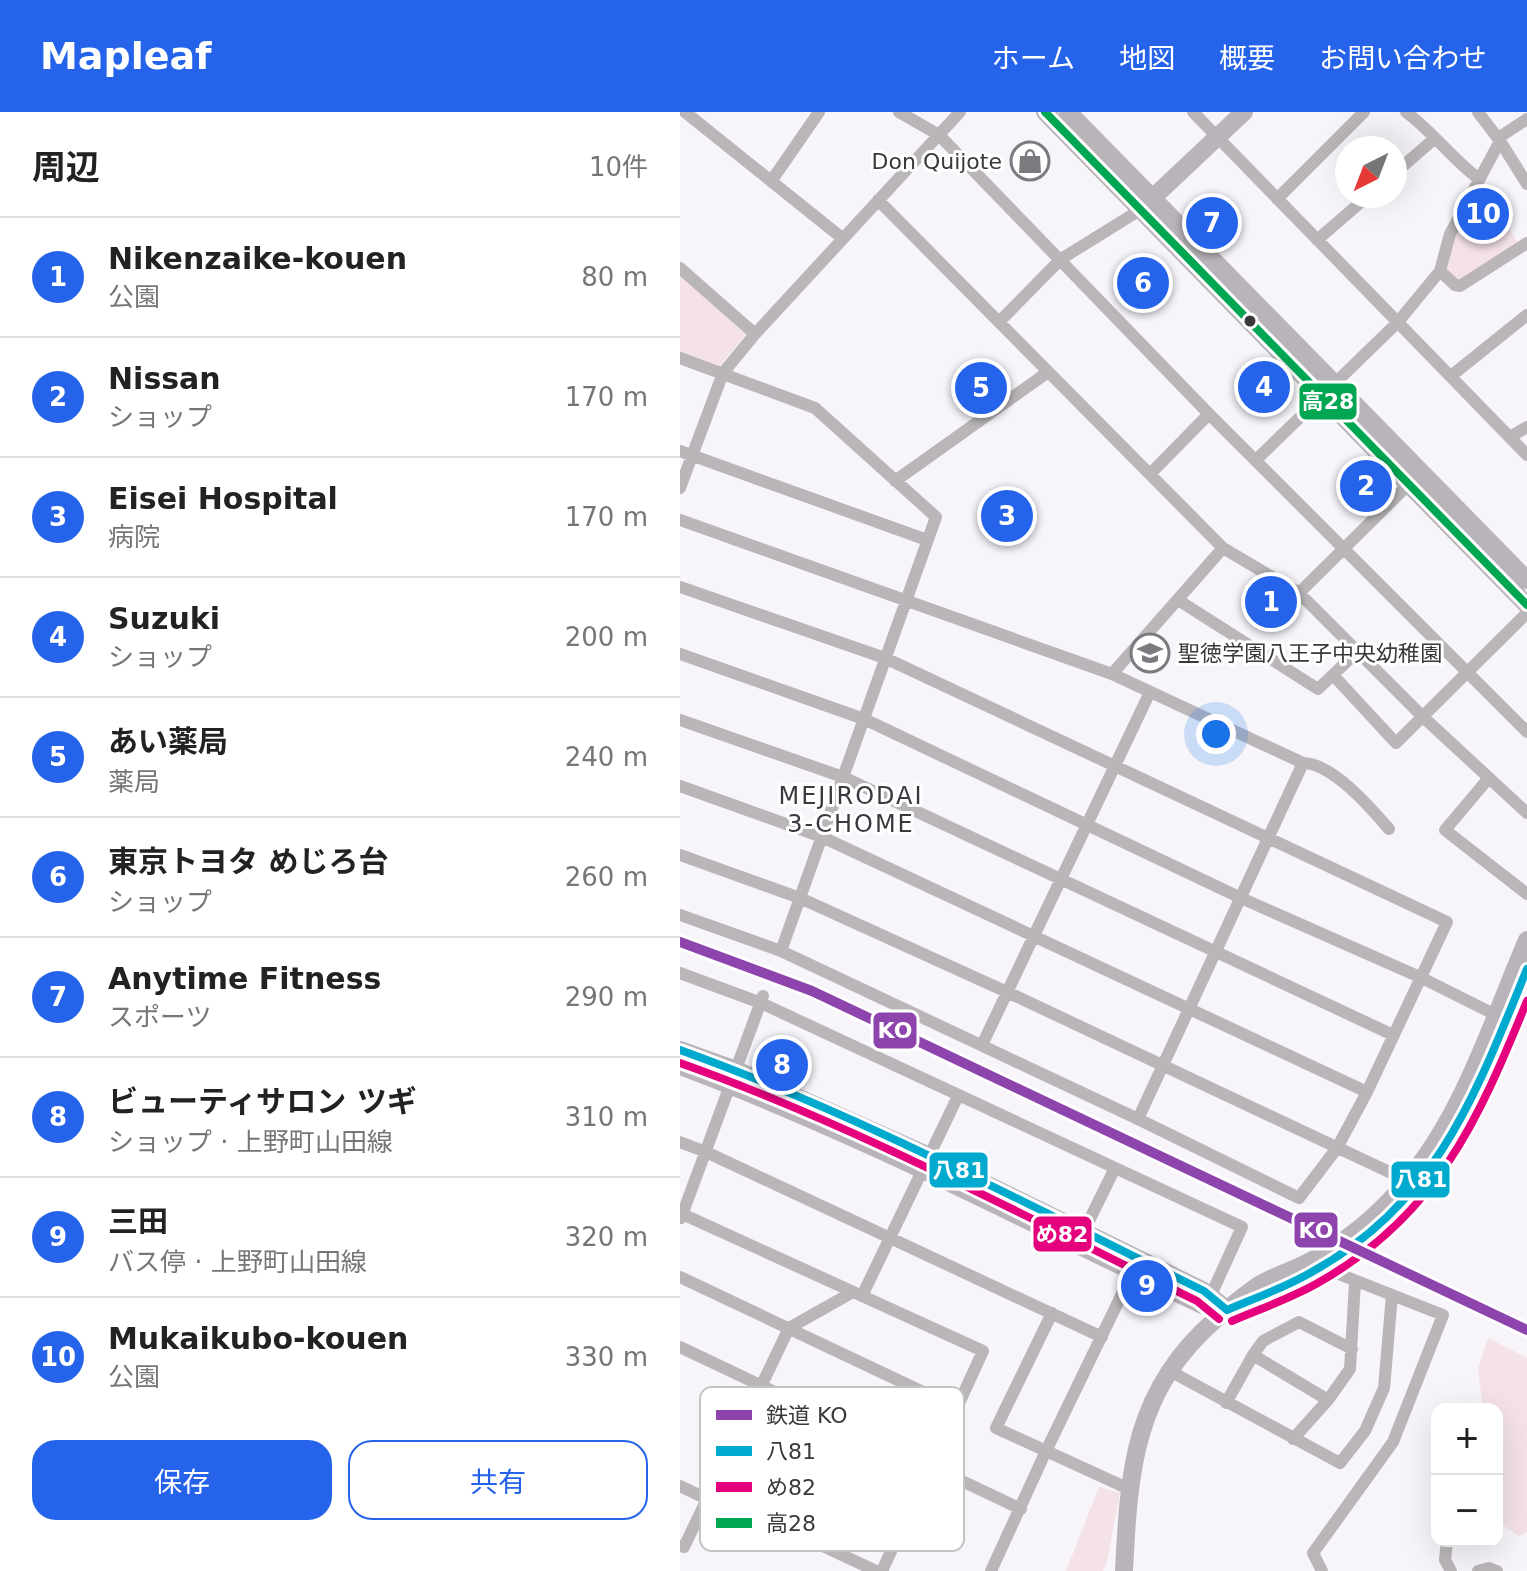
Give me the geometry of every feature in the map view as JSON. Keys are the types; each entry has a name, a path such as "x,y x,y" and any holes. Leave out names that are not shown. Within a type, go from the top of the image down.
{"street":[{"path":"685,112 842,238"},
{"path":"772,180 819,112"},
{"path":"899,112 939,135 1209,414 1527,732"},
{"path":"680,488 686,453 723,373 842,238 960,112"},
{"path":"1045,112 1147,205 1329,389 1527,580"},
{"path":"1068,112 1147,205"},
{"path":"1193,112 1527,455"},
{"path":"999,322 1061,259 1147,205 1244,112"},
{"path":"1277,199 1364,112"},
{"path":"1406,112 1420,122 1459,164 1479,179"},
{"path":"1478,112 1527,184"},
{"path":"1256,460 1398,322 1440,271 1450,234 1499,140 1527,119"},
{"path":"1407,163 1434,139"},
{"path":"878,200 1223,548 1299,593 1422,716 1522,808 1527,793"},
{"path":"1317,240 1354,208"},
{"path":"1440,271 1460,286 1527,243"},
{"path":"680,268 755,334"},
{"path":"1451,376 1527,315"},
{"path":"680,358 815,408 936,517 781,951"},
{"path":"895,481 1048,372"},
{"path":"1329,389 1409,484 1527,605"},
{"path":"1150,474 1209,414"},
{"path":"1510,437 1527,427"},
{"path":"686,453 927,540"},
{"path":"1299,593 1409,484"},
{"path":"680,520 1112,674 1303,763 1315,763 1365,800 1389,829"},
{"path":"1112,674 1223,548"},
{"path":"680,587 885,658 1447,922 1367,1092 1337,1148 1299,1198 781,951 680,915"},
{"path":"1178,600 1318,689 1357,652"},
{"path":"1333,675 1396,743 1527,613"},
{"path":"680,654 864,719 1501,1017"},
{"path":"982,1045 1150,692"},
{"path":"680,720 843,777 1393,1035"},
{"path":"1138,1119 1303,763"},
{"path":"1488,779 1445,830 1527,894"},
{"path":"680,786 822,837 1367,1092"},
{"path":"680,855 800,898 1413,1184"},
{"path":"1124,1571 1129,1489 1140,1434 1151,1402 1168,1370 1201,1333 1227,1310 1326,1258 1400,1207 1413,1184 1434,1168 1461,1124 1527,940"},
{"path":"1501,1017 1527,969"},
{"path":"680,973 762,1000 958,1096 1242,1227 1211,1295"},
{"path":"762,1000 681,1216 983,1351 964,1393"},
{"path":"680,1050 1080,1238 1136,1266 1202,1305 1227,1310"},
{"path":"680,1066 733,1077"},
{"path":"680,1347 761,1386 789,1328 858,1294 890,1238 958,1096"},
{"path":"680,1142 1102,1337"},
{"path":"1080,1238 1115,1168"},
{"path":"1322,1571 1313,1553 1393,1442 1443,1315 1355,1282 1326,1258"},
{"path":"1136,1266 1211,1295 1227,1310"},
{"path":"991,1571 1136,1266"},
{"path":"680,1277 913,1387"},
{"path":"1293,1439 1328,1400 1350,1369 1355,1282"},
{"path":"1168,1370 1340,1463 1365,1431 1384,1388 1392,1295"},
{"path":"1052,1313 996,1428 1129,1489"},
{"path":"1226,1403 1263,1341 1299,1322 1352,1349"},
{"path":"1253,1355 1328,1400"},
{"path":"964,1481 1021,1509"},
{"path":"680,1486 700,1493"},
{"path":"680,1546 684,1547 700,1514"},
{"path":"1446,1547 1445,1560 1451,1571"},
{"path":"834,1551 879,1571 889,1551"},
{"path":"1478,1571 1489,1568 1497,1571"}],"shaded area":[{"path":"1482,186 1518,243 1462,280 1456,280 1447,271 1452,241"},
{"path":"680,275 746,334 719,367 680,353"},
{"path":"1272,584 1292,596 1270,618 1253,609"},
{"path":"1488,1338 1527,1358 1527,1532 1519,1536 1503,1525 1503,1403 1482,1403 1478,1369"},
{"path":"1099,1487 1120,1493 1107,1562 1103,1571 1066,1571"}],"rail line":[{"name":"KO","path":"680,942 812,991 1527,1330"}],"transit line":[{"name":"高28","path":"1045,112 1527,605"},
{"name":"八81","path":"1227,1310 1310,1273 1354,1245 1390,1214 1421,1180 1469,1103 1527,969"},
{"name":"め82","path":"1232,1321 1306,1289 1358,1258 1423,1197 1470,1126 1527,1001"},
{"name":"八81","path":"680,1050 814,1103 945,1163 1204,1291 1227,1310"},
{"name":"め82","path":"680,1063 812,1115 942,1174 1197,1301 1219,1319"}],"place":[{"name":"Don Quijote","path":"1030,161"},
{"name":"Mukaikubo-kouen","path":"1483,214"},
{"name":"Anytime Fitness","path":"1212,223"},
{"name":"東京トヨタ めじろ台","path":"1143,283"},
{"name":"Suzuki","path":"1264,387"},
{"name":"あい薬局","path":"981,388"},
{"name":"Nissan","path":"1366,486"},
{"name":"Eisei Hospital","path":"1007,516"},
{"name":"Nikenzaike-kouen","path":"1271,602"},
{"name":"聖徳学園八王子中央幼稚園","path":"1150,653"},
{"name":"ビューティサロン ツギ","path":"782,1065"},
{"name":"三田","path":"1147,1286"}],"district":[{"name":"MEJIRODAI 3-CHOME","path":"851,810"}]}
